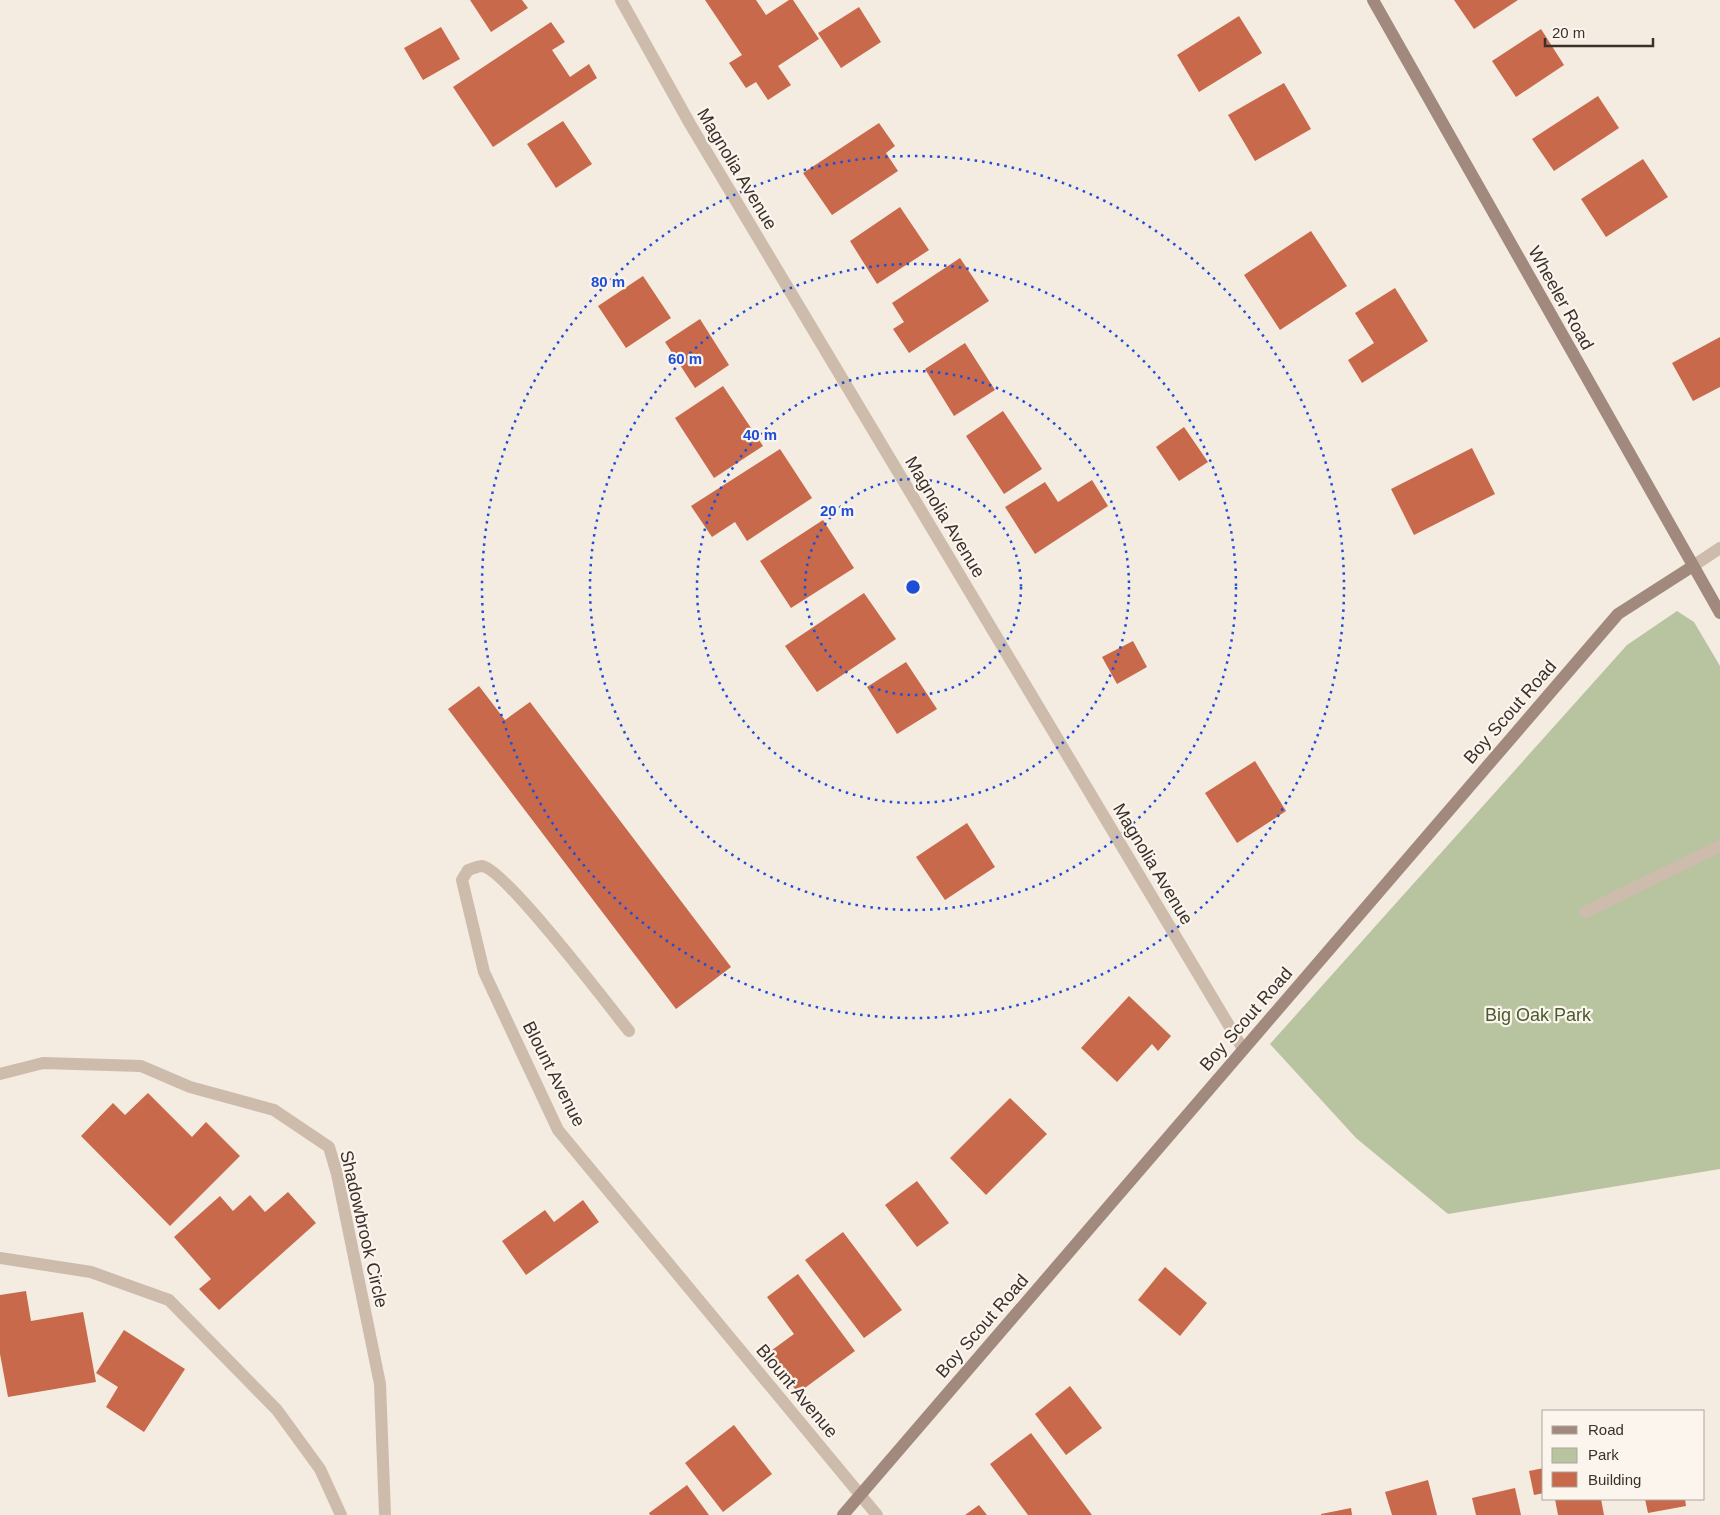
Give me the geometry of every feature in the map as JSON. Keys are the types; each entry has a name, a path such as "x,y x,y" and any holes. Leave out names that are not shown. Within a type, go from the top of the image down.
{"street":[{"name":"Magnolia Avenue","path":"621,0 690,124 1243,1049"},
{"name":"Wheeler Road","path":"1372,0 1720,613"},
{"path":"1693,566 1720,548"},
{"name":"Boy Scout Road","path":"844,1515 1618,614 1693,566"},
{"path":"1585,912 1720,846"},
{"name":"Blount Avenue","path":"629,1031 518,895 495,872 482,866 468,870 462,880 484,972 558,1130 877,1515"},
{"name":"Shadowbrook Circle","path":"0,1074 43,1063 142,1066 190,1087 274,1110 329,1147 338,1174 380,1384 385,1515"},
{"path":"0,1258 91,1272 169,1300 277,1410 320,1469 341,1515"}],"green space":[{"name":"Big Oak Park","path":"1677,611 1694,622 1720,666 1720,1169 1448,1214 1356,1138 1270,1044 1627,645"}],"building":[{"path":"470,0 522,0 528,8 491,32"},
{"path":"705,0 756,0 766,15 789,0 793,0 819,39 778,66 791,85 768,100 756,82 746,88 729,63 742,55"},
{"path":"1454,0 1518,0 1474,29"},
{"path":"859,7 881,42 841,68 818,33"},
{"path":"1239,16 1262,53 1199,92 1177,55"},
{"path":"551,22 565,42 552,50 570,77 589,64 597,78 493,147 453,87"},
{"path":"441,27 460,59 423,80 404,48"},
{"path":"1541,29 1564,65 1516,97 1492,61"},
{"path":"1284,83 1311,129 1255,161 1228,115"},
{"path":"1598,96 1619,128 1554,171 1532,139"},
{"path":"563,121 592,164 556,188 527,144"},
{"path":"879,123 895,146 886,153 898,171 832,215 803,173"},
{"path":"1643,159 1668,197 1606,237 1581,199"},
{"path":"900,207 929,250 877,284 850,241"},
{"path":"1311,231 1347,286 1280,330 1244,275"},
{"path":"960,258 989,301 909,353 893,329 904,322 892,303"},
{"path":"643,276 671,318 626,348 598,306"},
{"path":"1395,288 1428,341 1362,383 1348,360 1374,343 1355,313"},
{"path":"700,319 729,365 695,388 665,342"},
{"path":"1720,337 1720,387 1693,401 1672,363"},
{"path":"965,343 995,390 954,416 925,369"},
{"path":"723,386 763,446 714,478 675,418"},
{"path":"1003,411 1042,469 1004,494 966,436"},
{"path":"1184,427 1208,462 1179,481 1156,447"},
{"path":"1472,448 1495,494 1414,535 1391,489"},
{"path":"780,449 812,498 747,541 735,522 712,537 691,506"},
{"path":"1092,480 1108,506 1035,554 1005,507 1045,482 1058,502"},
{"path":"823,520 854,568 791,608 760,561"},
{"path":"864,593 896,639 817,692 785,646"},
{"path":"1133,641 1147,667 1117,684 1102,657"},
{"path":"906,662 937,709 897,734 867,687"},
{"path":"479,686 505,720 530,702 731,967 676,1009 448,709"},
{"path":"1255,761 1286,811 1237,843 1205,793"},
{"path":"967,823 995,867 945,900 916,857"},
{"path":"1129,996 1171,1036 1158,1051 1152,1044 1117,1082 1081,1048"},
{"path":"148,1093 192,1137 206,1122 240,1156 170,1226 81,1136 113,1103 125,1115"},
{"path":"1010,1098 1047,1134 986,1195 950,1158"},
{"path":"917,1181 949,1223 917,1247 885,1205"},
{"path":"288,1192 316,1223 219,1310 199,1289 211,1279 174,1237 220,1196 233,1211 250,1195 265,1212"},
{"path":"583,1200 599,1222 526,1275 502,1241 545,1210 554,1222"},
{"path":"843,1232 902,1310 864,1338 805,1260"},
{"path":"1165,1267 1207,1303 1180,1336 1138,1300"},
{"path":"798,1274 855,1351 798,1393 768,1353 794,1334 767,1297"},
{"path":"26,1291 31,1321 83,1312 96,1382 8,1397 0,1354 0,1295"},
{"path":"124,1330 185,1369 144,1432 106,1407 118,1387 96,1373"},
{"path":"1070,1386 1102,1428 1066,1455 1035,1414"},
{"path":"734,1425 772,1474 723,1512 685,1463"},
{"path":"1031,1433 1092,1515 1028,1515 990,1464"},
{"path":"1542,1468 1542,1493 1534,1495 1529,1471"},
{"path":"1428,1480 1437,1515 1392,1515 1385,1492"},
{"path":"687,1485 709,1515 650,1515 649,1513"},
{"path":"1515,1488 1521,1515 1476,1515 1472,1498"},
{"path":"1555,1500 1601,1500 1604,1515 1558,1515"},
{"path":"1645,1500 1685,1500 1686,1506 1648,1513"},
{"path":"979,1505 987,1515 965,1515"},
{"path":"1351,1508 1352,1515 1321,1515 1321,1514"}]}
